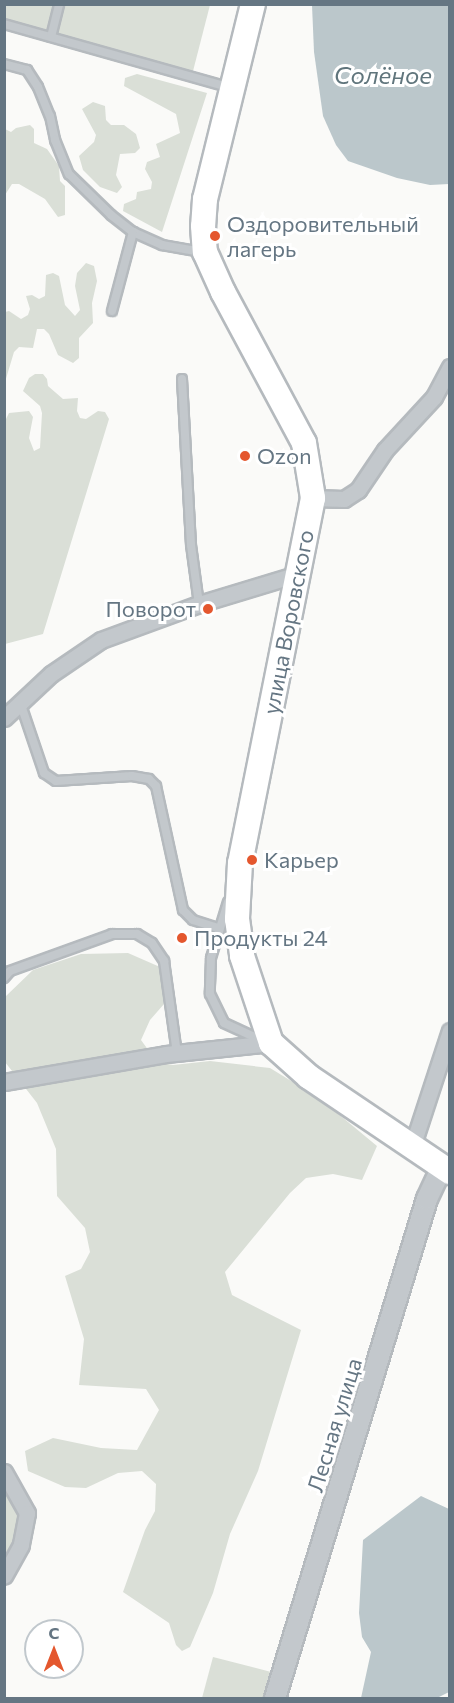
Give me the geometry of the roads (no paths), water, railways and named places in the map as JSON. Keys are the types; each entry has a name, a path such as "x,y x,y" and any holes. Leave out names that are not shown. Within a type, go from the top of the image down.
{"main road":[{"name":"улица Воровского","path":"253,4 205,199 202,226 205,252 304,443 313,498 240,863 237,919 242,956 271,1043 309,1077 412,1147 447,1167"}],"street":[{"path":"313,498 344,499 358,490 385,450 434,397 450,366"},
{"path":"4,718 21,705 51,674 101,640 199,604 298,574"},
{"path":"412,1147 450,1031"},
{"path":"4,1082 177,1053 271,1043"},
{"name":"Лесная улица","path":"275,1698 424,1211 447,1167"},
{"path":"4,1472 27,1513 21,1545 4,1575"}],"lane":[{"path":"51,37 59,4"},
{"path":"4,24 232,88"},
{"path":"4,64 27,70 38,87 50,116 55,140 69,174 111,215 133,232 162,245 205,252"},
{"path":"112,311 133,232"},
{"path":"182,379 191,544 199,604"},
{"path":"21,705 44,773 56,781 132,776 149,779 156,786 183,910 193,920 219,929"},
{"path":"240,863 211,958 210,994 224,1023 271,1043"},
{"path":"4,978 10,971 112,934 137,934 152,943 164,961 177,1053"}],"water":[{"name":"Солёное","path":"312,5 449,5 449,184 430,185 397,178 348,161 336,145 323,116 314,52"},
{"path":"421,1496 449,1509 449,1692 437,1698 361,1698 371,1652 362,1637 359,1613 363,1540"}],"place":[{"name":"Оздоровительный лагерь","path":"215,236"},
{"name":"Ozon","path":"245,456"},
{"name":"Поворот","path":"208,609"},
{"name":"Карьер","path":"252,860"},
{"name":"Продукты 24","path":"182,938"}]}
